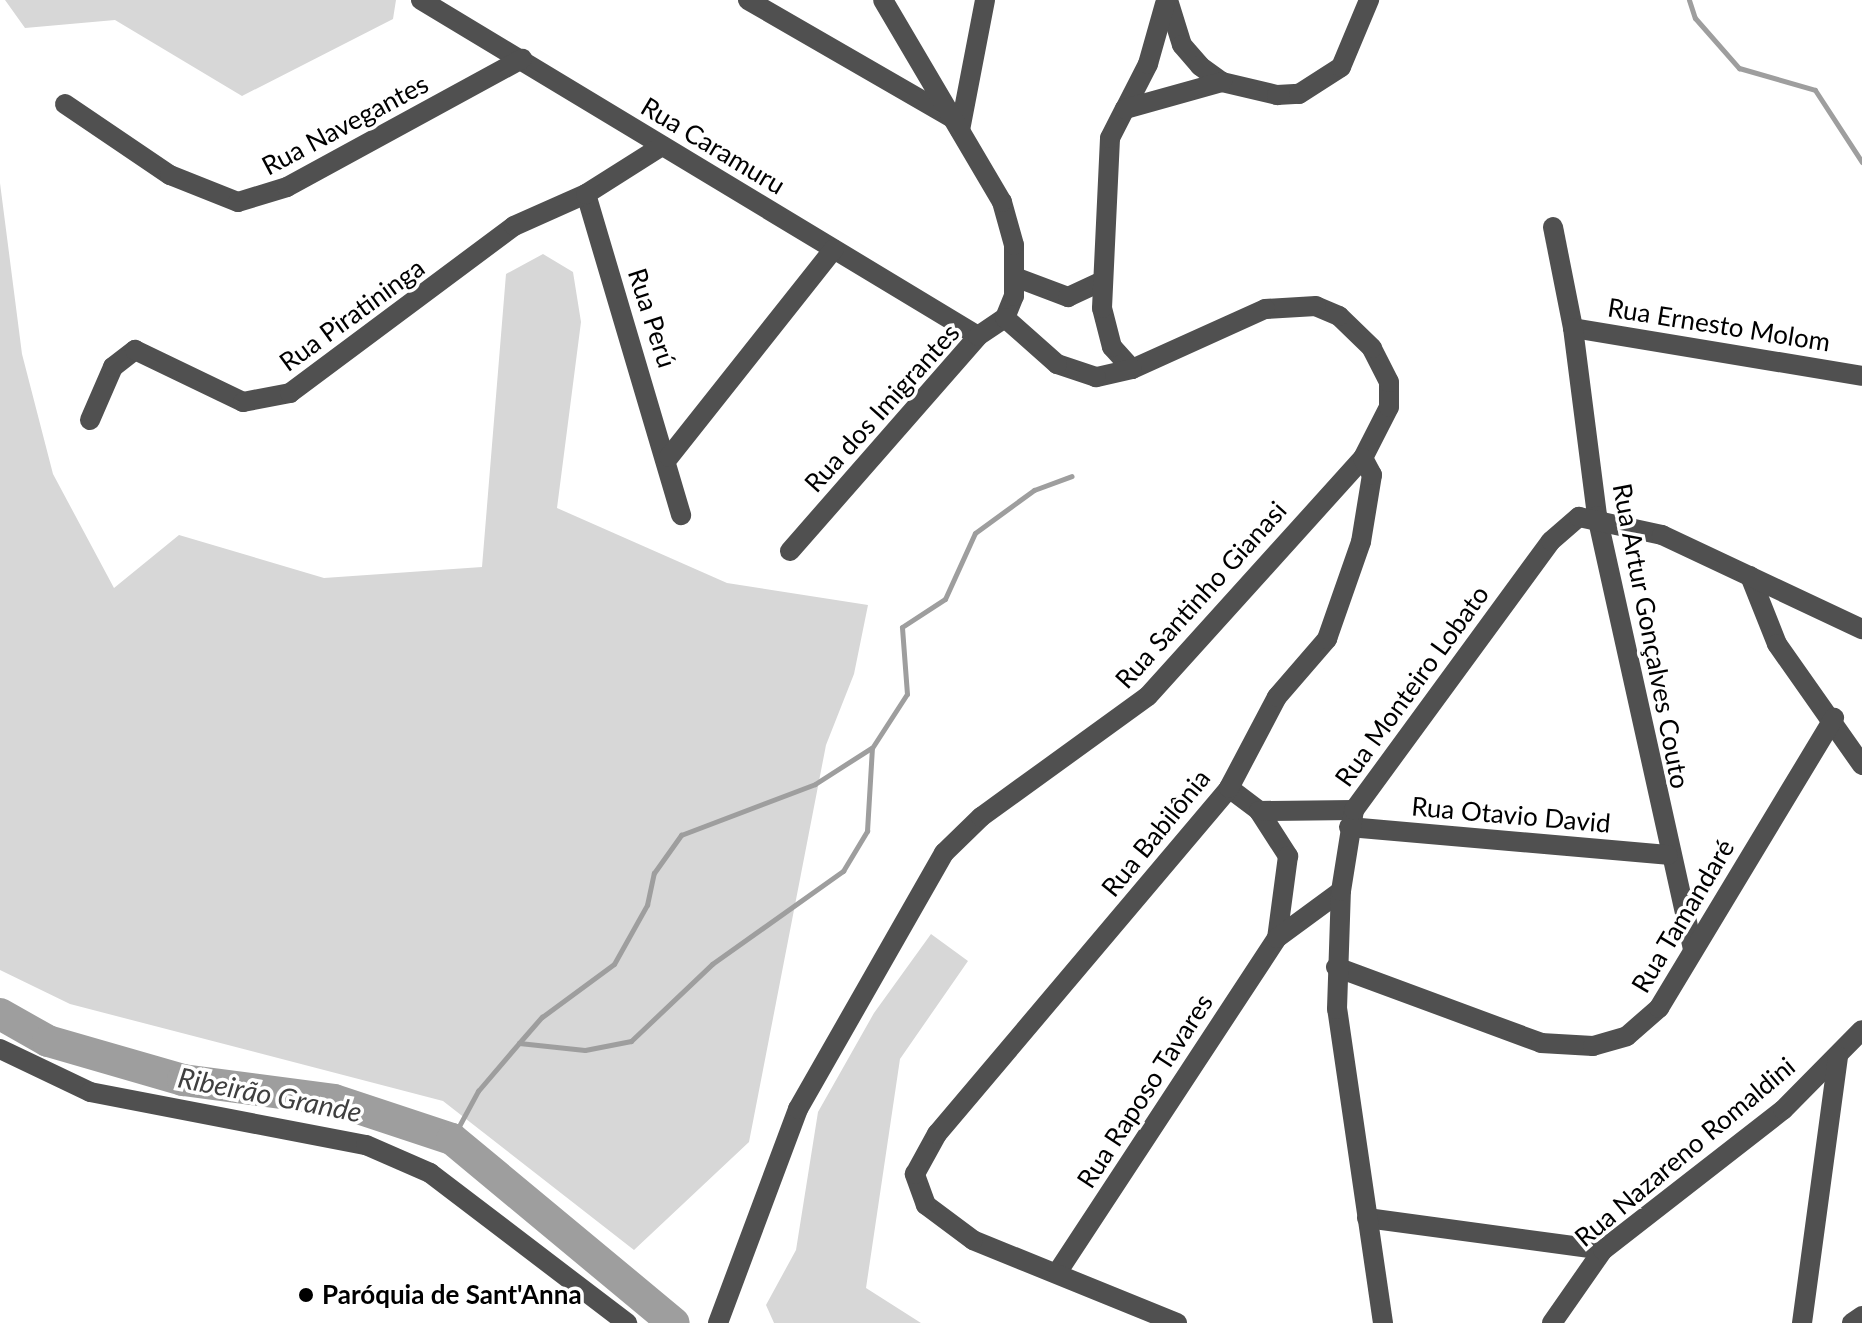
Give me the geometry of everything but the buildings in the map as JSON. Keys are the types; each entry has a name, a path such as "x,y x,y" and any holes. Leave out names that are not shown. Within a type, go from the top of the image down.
{"street":[{"name":"Rua Caramuru","path":"421,0 978,336"},
{"path":"748,0 957,125"},
{"path":"883,0 1002,202 1015,277 1005,318"},
{"path":"957,125 985,0"},
{"path":"1167,0 1182,45 1222,82"},
{"path":"1132,369 1108,338 1100,282 1108,150 1148,64 1167,0"},
{"path":"1125,109 1222,82 1277,95 1326,81 1355,46 1369,0"},
{"name":"Rua Navegantes","path":"65,104 170,175 238,202 287,187 522,59"},
{"name":"Rua Piratininga","path":"90,420 113,367 135,350 243,402 290,393 514,226 586,194 662,146"},
{"name":"Rua Perú","path":"586,194 669,457 681,515"},
{"name":"Rua Ernesto Molom","path":"1553,227 1573,328 1862,376"},
{"path":"669,457 834,249"},
{"path":"1015,277 1068,297 1100,282"},
{"name":"Rua Santinho Gianasi","path":"718,1323 798,1109 944,853 981,817 1148,696 1363,458 1381,433 1389,382 1357,332 1316,306 1265,309 1132,369 1079,375 1005,318"},
{"name":"Rua dos Imigrantes","path":"790,551 978,336 1005,318"},
{"name":"Rua Artur Gonçalves Couto","path":"1573,328 1597,516 1668,855 1693,950"},
{"name":"Rua Babilônia","path":"1057,1273 973,1240 938,1218 918,1192 919,1159 1229,788 1261,722 1341,612 1371,488 1363,458"},
{"path":"1597,516 1662,535 1862,629"},
{"name":"Rua Monteiro Lobato","path":"1383,1323 1339,1041 1336,967 1341,891 1352,818 1565,526 1597,516"},
{"path":"1750,576 1777,644 1834,718 1862,765"},
{"name":"Rua Tamandaré","path":"1336,967 1541,1043 1593,1046 1643,1028 1834,718"},
{"name":"Rua Raposo Tavares","path":"1229,788 1259,811 1288,856 1277,938"},
{"name":"Rua Otavio David","path":"1259,811 1352,818 1668,855"},
{"name":"Rua Raposo Tavares","path":"1057,1273 1277,938 1341,891"},
{"name":"Rua Nazareno Romaldini","path":"1552,1323 1603,1250 1783,1110 1862,1030"},
{"path":"0,1049 90,1092 294,1129 404,1162 479,1205 627,1323"},
{"path":"1802,1323 1838,1056"},
{"path":"1367,1218 1603,1250"},
{"path":"1057,1273 1177,1323"},
{"path":"1852,1323 1862,1316"}],"shaded area":[{"path":"5,0 396,0 393,19 242,96 115,20 25,28"},
{"path":"0,183 22,354 53,474 114,588 179,535 324,578 482,567 506,274 543,254 573,272 581,322 557,508 727,583 868,605 854,674 826,745 749,1142 634,1250 443,1101 70,1004 0,970"},
{"path":"931,934 968,961 900,1059 866,1288 921,1323 774,1323 766,1305 796,1250 818,1112 874,1013"}],"waterway":[{"path":"1689,0 1695,18 1739,68 1815,90 1862,162"},
{"path":"452,1139 478,1091 519,1043 585,1050 631,1041 712,964 843,871 867,831 872,748 907,694 902,627 945,599 975,533 1034,490 1072,476"},
{"path":"519,1043 542,1017 614,964 647,905 654,873 681,835 815,784 871,748"},
{"name":"Ribeirão Grande","path":"0,1014 48,1041 183,1080 334,1100 452,1139 674,1323"}],"place":[{"name":"Paróquia de Sant'Anna","path":"306,1295"}]}
